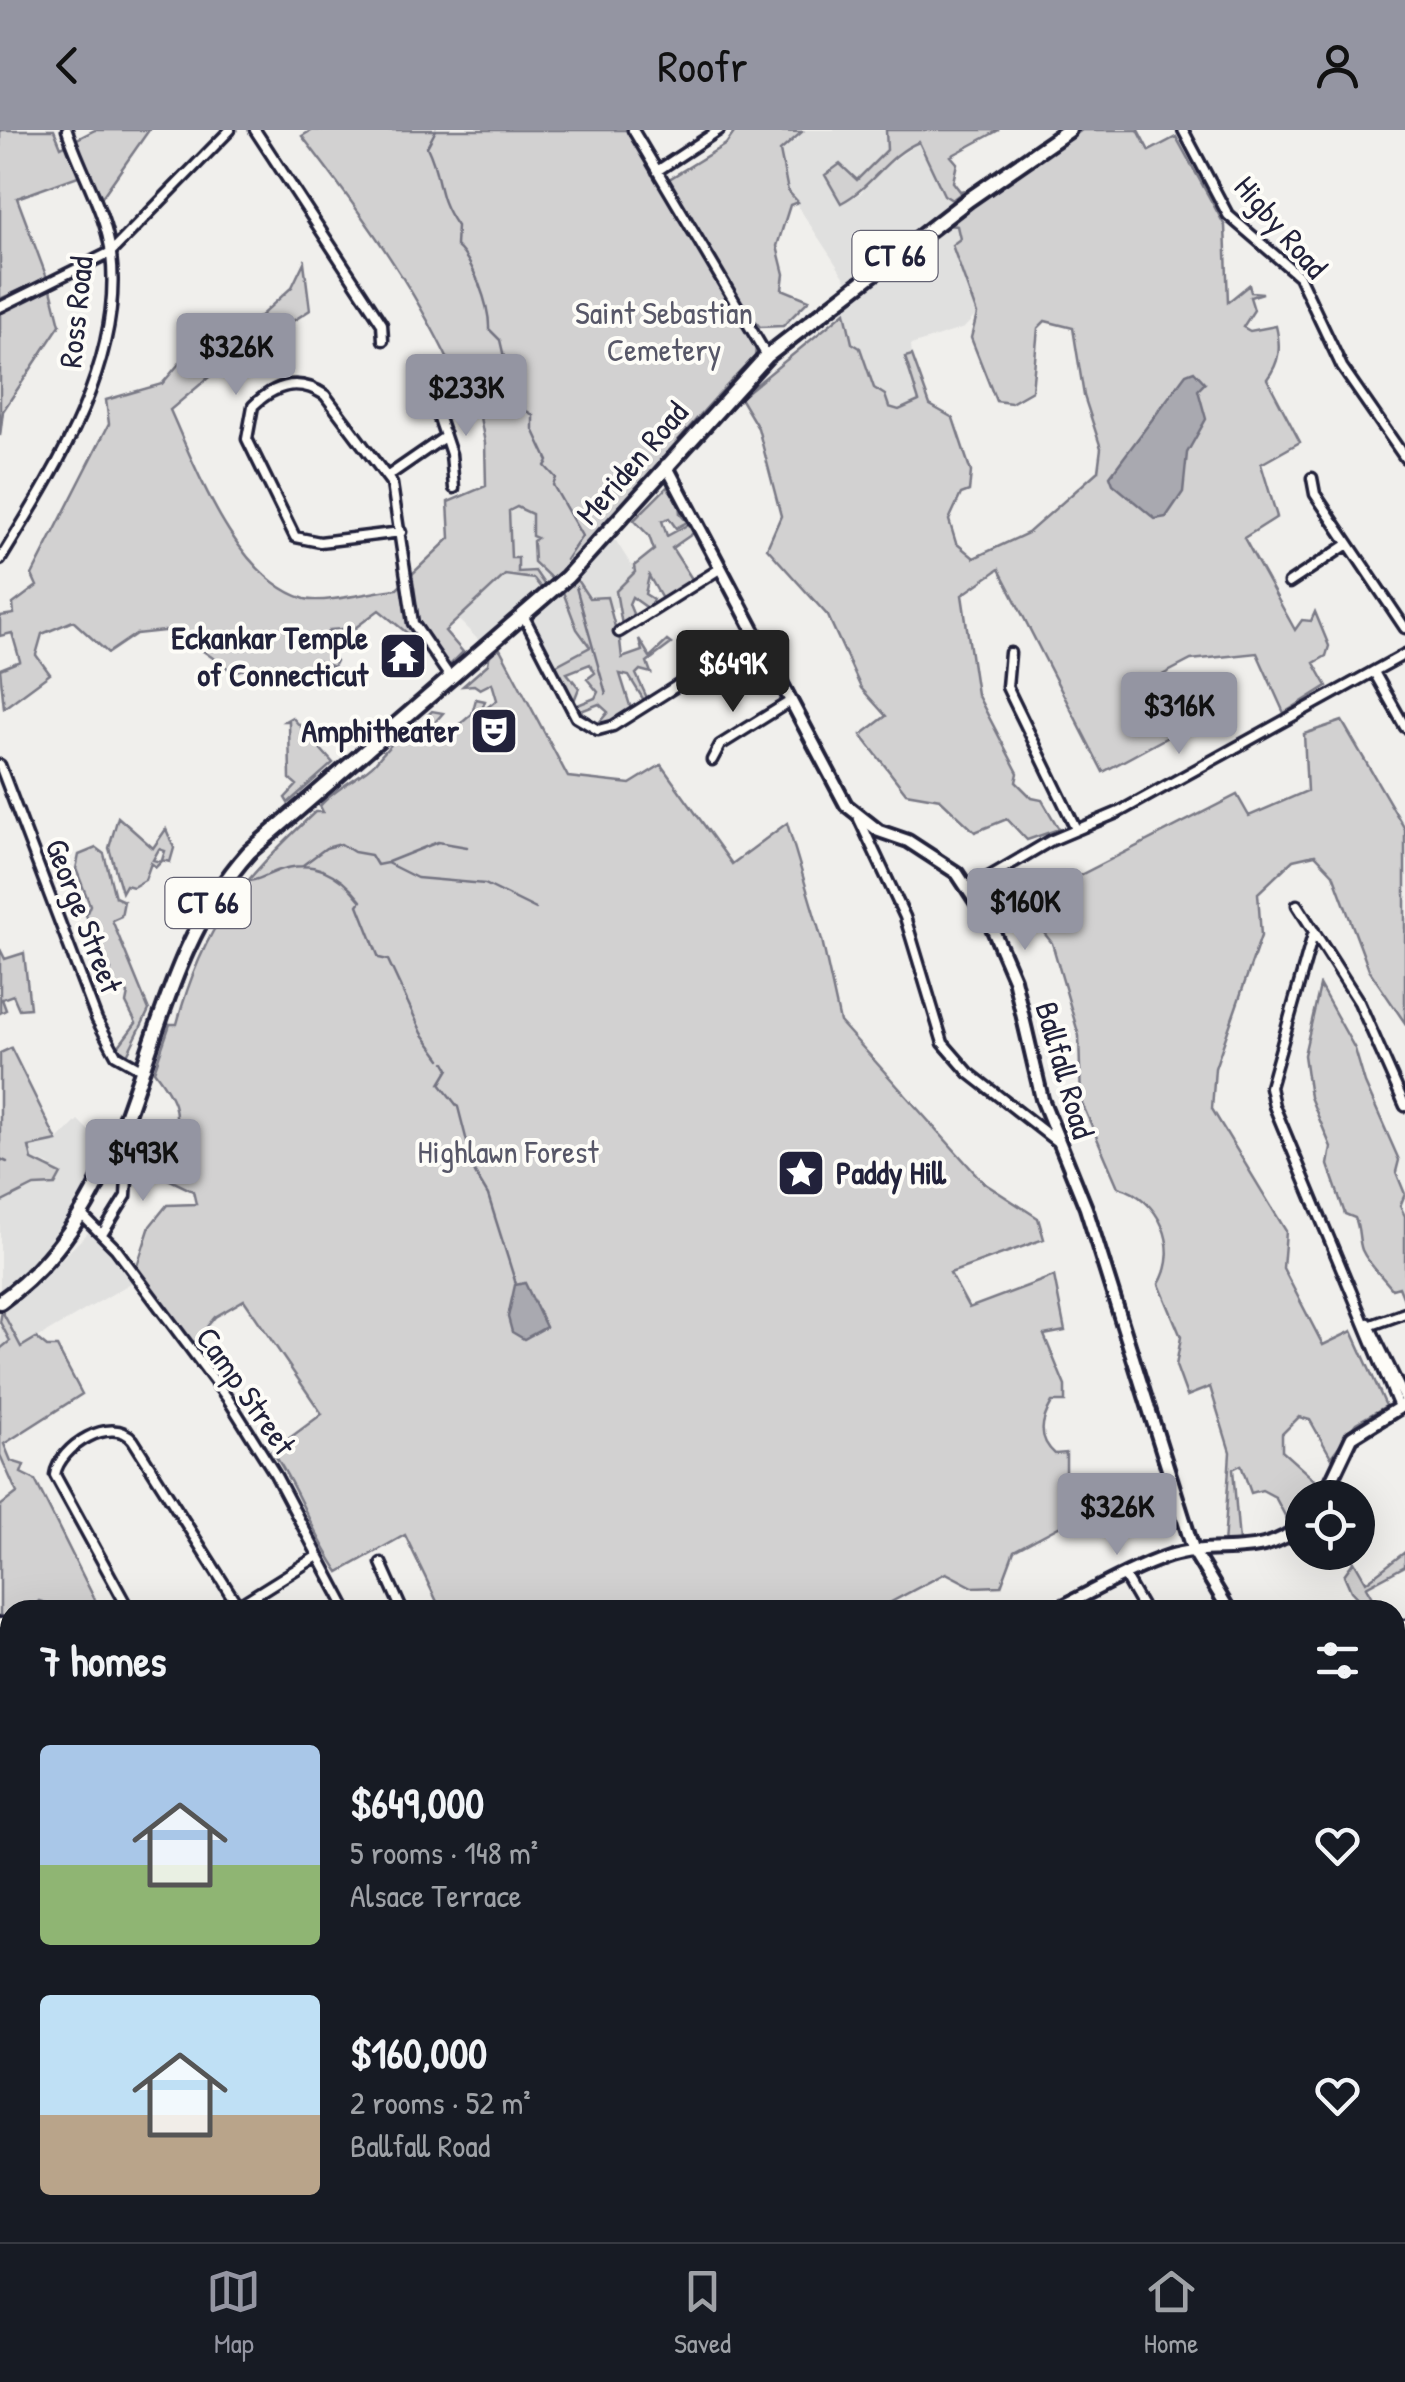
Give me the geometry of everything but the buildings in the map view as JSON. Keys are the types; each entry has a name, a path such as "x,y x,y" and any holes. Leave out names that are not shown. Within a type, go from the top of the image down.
{"highway":[{"name":"Meriden Road","path":"142,1069 184,948 217,890 260,840 591,552 767,356 968,200 1069,130"},
{"name":"CT 66","path":"0,1302 46,1262 83,1216 111,1160 142,1069"}],"main road":[{"path":"666,466 789,702 846,805 859,819"},
{"name":"Ballfall Road","path":"859,819 930,853 970,888 1014,980 1056,1141 1086,1208 1194,1552 1223,1600"},
{"path":"1332,1480 1352,1437 1403,1403"},
{"path":"1076,1600 1155,1562 1194,1552 1246,1551 1285,1537"}],"street":[{"name":"Ross Road","path":"0,560 90,397 102,352 111,252 67,130"},
{"path":"0,307 111,252 230,130"},
{"path":"255,130 382,324 383,340"},
{"path":"633,130 767,356"},
{"path":"657,171 719,130"},
{"name":"Higby Road","path":"1183,130 1228,215 1298,276 1342,366 1405,458"},
{"path":"401,532 320,542 295,537 251,452 248,423 253,406 280,386 312,386 334,406 388,476 395,491 401,532 414,623 450,677"},
{"path":"434,403 445,427 443,438 452,454 454,488"},
{"path":"388,476 443,438"},
{"path":"1312,478 1315,494 1405,628"},
{"path":"1289,583 1348,544"},
{"path":"619,632 722,568"},
{"path":"523,615 576,716 598,730 614,726 756,636"},
{"path":"1010,653 1004,673 1009,693 1076,829"},
{"path":"970,888 1076,829 1119,812 1405,654"},
{"path":"1374,672 1405,726"},
{"path":"712,760 720,745 789,702"},
{"name":"George Street","path":"0,765 97,1020 116,1054 142,1069"},
{"path":"859,819 905,916 943,1043 969,1073 1056,1141"},
{"path":"1297,905 1360,1002 1405,1106"},
{"path":"1314,931 1270,1086 1274,1106 1403,1403"},
{"path":"103,1233 126,1196 128,1160"},
{"name":"Camp Street","path":"83,1216 103,1233 228,1400 275,1474 341,1600"},
{"path":"1367,1324 1405,1313"},
{"path":"123,1600 55,1476 65,1454 108,1428 127,1432 134,1440 230,1600"},
{"path":"248,1600 316,1557"},
{"path":"381,1563 398,1600"},
{"path":"1125,1577 1138,1600"}],"shaded area":[{"path":"801,130 886,130 887,150 857,181 850,178 841,203 861,193 871,177 919,142 944,195 952,200 947,225 957,225 960,239 953,246 977,314 964,328 911,345 912,355 906,358 919,401 897,409 889,407 885,395 874,388 860,348 852,343 841,307 856,295 788,191 780,150 798,139"},
{"path":"1194,371 1205,383 1198,390 1206,419 1187,453 1183,492 1166,517 1155,519 1113,484 1110,476 1186,374"},
{"path":"538,492 583,537 616,541 635,571 617,590 618,606 610,612 607,598 563,592 590,647 555,665 534,622 490,652 458,619 506,574 508,515"},
{"path":"78,1120 107,1149 86,1197 45,1254 0,1294 0,1203 34,1186 52,1186 50,1165 32,1160 29,1147 57,1141"},
{"path":"91,1230 136,1280 22,1347 7,1328 12,1343 0,1361 0,1309 44,1276"},
{"path":"525,1283 546,1327 524,1339 512,1332 508,1317 515,1285"}],"green space":[{"path":"0,130 54,130 61,147 95,130 149,130 102,197 89,172 17,198 47,278 0,299"},
{"name":"Saint Sebastian Cemetery","path":"312,130 631,130 756,347 755,357 553,580 534,562 533,541 537,538 532,536 532,514 517,507 509,511 511,558 518,558 518,572 535,571 546,587 538,593 541,588 534,579 505,575 445,631 463,652 449,666 416,620 409,577 450,538 448,502 486,486 485,443 470,366 452,368 420,306 383,248 302,136"},
{"path":"736,130 802,132 780,151 788,191 798,202 790,205 777,246 784,274 782,289 809,300 783,326 760,327 749,314 666,181 726,144"},
{"path":"886,130 999,130 951,156 957,163 953,182 960,191 965,190 952,200 944,195 919,142 841,203 825,175 840,164 857,180 887,150"},
{"path":"1082,130 1138,130 1149,151 1176,137 1225,226 1228,302 1249,285 1251,292 1263,293 1250,297 1254,310 1243,327 1250,331 1276,326 1278,354 1267,379 1300,442 1261,464 1277,517 1244,538 1295,630 1302,620 1311,621 1315,612 1329,646 1326,656 1314,663 1327,686 1284,713 1257,653 1191,660 1147,683 1173,734 1103,772 999,569 962,595 977,694 1018,773 1016,782 1032,798 1042,800 1059,829 1027,840 1007,819 975,832 940,799 906,793 861,735 886,716 861,688 828,616 767,548 781,516 758,428 740,398 845,312 852,343 860,348 874,388 885,395 889,407 899,410 919,401 905,357 912,355 930,405 953,418 971,472 969,491 961,494 949,520 956,543 974,558 1028,533 1098,471 1101,448 1084,396 1073,328 1045,321 1038,328 1032,391 1011,403 996,401 971,338 977,314 952,245 960,239 957,226 947,225"},
{"path":"304,262 310,310 221,367 170,410 206,491 239,546 259,569 280,587 313,600 397,589 402,584 412,637 379,610 355,628 330,630 320,640 336,661 333,667 318,661 306,674 285,670 268,675 261,666 233,672 173,630 136,634 108,653 73,621 42,634 36,655 50,674 4,708 0,669 20,661 12,633 0,636 0,616 14,614 13,604 37,586 32,575 109,424 106,400 162,384 188,353 209,363 292,287"},
{"path":"51,289 60,325 3,411 0,436 0,311"},
{"path":"667,487 679,501 680,514 687,522 676,528 669,518 662,521 667,536 691,523 695,532 672,548 692,579 698,575 702,579 669,601 662,599 649,576 645,594 653,599 649,609 632,597 629,604 636,621 619,632 622,658 642,651 639,639 650,657 667,641 671,644 647,662 651,673 640,670 636,674 648,700 645,702 629,676 620,674 632,712 601,727 597,725 608,712 599,704 576,713 573,707 595,698 598,692 587,679 595,673 590,664 567,673 579,688 572,706 551,668 590,647 577,629 563,592 577,580 589,598 607,597 615,627 622,625 616,591 635,572 634,566 654,550 649,536 634,520"},
{"name":"Highlawn Forest","path":"500,649 568,777 630,784 661,765 732,864 787,823 822,940 840,1022 984,1183 1038,1218 1044,1239 950,1273 969,1308 1054,1276 1065,1331 1044,1335 1065,1386 1065,1402 1052,1402 1045,1416 1043,1436 1055,1454 1066,1453 1066,1523 1014,1551 1001,1586 973,1587 946,1573 895,1600 436,1600 405,1535 339,1572 272,1451 322,1414 244,1300 215,1317 192,1345 136,1269 150,1226 167,1205 196,1204 193,1191 164,1177 136,1183 147,1130 163,1132 167,1140 176,1122 174,1104 154,1071 170,1024 177,1024 213,931 266,860 315,812 323,812 320,806 326,799 370,768 405,732 426,725 425,718 432,711 443,713 429,729 444,738 472,714 476,699 485,701 481,712 497,700 492,683 480,689 463,686 488,664 490,652"},
{"path":"292,717 333,763 288,803 285,798 297,785 290,779 289,721 285,721"},
{"path":"1342,721 1405,829 1405,1023 1369,970 1333,874 1315,855 1293,860 1258,893 1261,936 1215,1068 1212,1109 1286,1231 1283,1268 1323,1345 1352,1331 1386,1406 1356,1423 1331,1457 1310,1420 1299,1417 1282,1434 1282,1451 1314,1480 1285,1480 1285,1516 1275,1497 1262,1490 1251,1493 1241,1465 1233,1469 1239,1542 1224,1546 1230,1452 1210,1387 1187,1396 1176,1366 1181,1337 1159,1284 1168,1255 1167,1240 1155,1213 1145,1202 1118,1187 1081,1101 1079,1036 1052,943 1022,905 1237,795 1249,816 1307,791 1304,734"},
{"path":"118,817 153,848 166,829 174,848 170,862 162,860 165,851 159,849 153,860 161,862 156,867 151,863 145,880 133,887 126,885 122,892 109,848"},
{"path":"96,848 104,854 115,897 124,901 121,916 112,920 149,1010 127,1055 118,1047 136,1023 126,1003 128,993 107,978 111,970 96,953 102,940 83,932 90,924 86,915 90,905 76,869 79,855"},
{"path":"0,949 5,959 24,953 30,1008 19,1009 13,995 2,999 6,1010 0,1013"},
{"path":"1320,986 1355,1049 1365,1083 1399,1160 1396,1172 1405,1194 1400,1206 1405,1216 1405,1302 1399,1287 1392,1289 1365,1255 1355,1218 1345,1214 1328,1165 1331,1147 1310,1097 1304,1055"},
{"path":"11,1048 57,1141 29,1147 32,1160 61,1174 55,1185 34,1186 0,1203 0,1053"},
{"path":"2,1311 21,1347 36,1338 47,1347 57,1347 82,1394 4,1444 11,1461 24,1465 21,1473 35,1480 95,1600 0,1600 0,1506 17,1493 0,1455 0,1349 10,1341 0,1322"},
{"path":"1405,1552 1405,1566 1366,1587 1373,1600 1360,1600 1351,1591 1344,1575 1348,1570 1359,1570 1366,1582"}],"waterway":[{"path":"436,130 427,147 445,204 457,226 456,246 479,284 489,329 500,340 515,404 533,415 533,429 548,461 545,466 556,478 553,485 582,536 566,560"},
{"path":"576,587 606,694"},
{"path":"388,862 438,842 467,847"},
{"path":"303,865 326,848 341,844 354,852 371,855 377,865 387,863 417,878 485,884 536,909"},
{"path":"239,879 254,880 302,866 324,871 344,883 361,901 358,905 379,958 388,960 422,1033 441,1059"},
{"path":"445,1062 449,1069 440,1084 458,1107 475,1173 488,1195 516,1284"},
{"path":"0,1159 7,1162"}],"place":[{"name":"Eckankar Temple of Connecticut","path":"403,656"},
{"name":"Amphitheater","path":"494,731"},
{"name":"Paddy Hill","path":"801,1173"}]}
